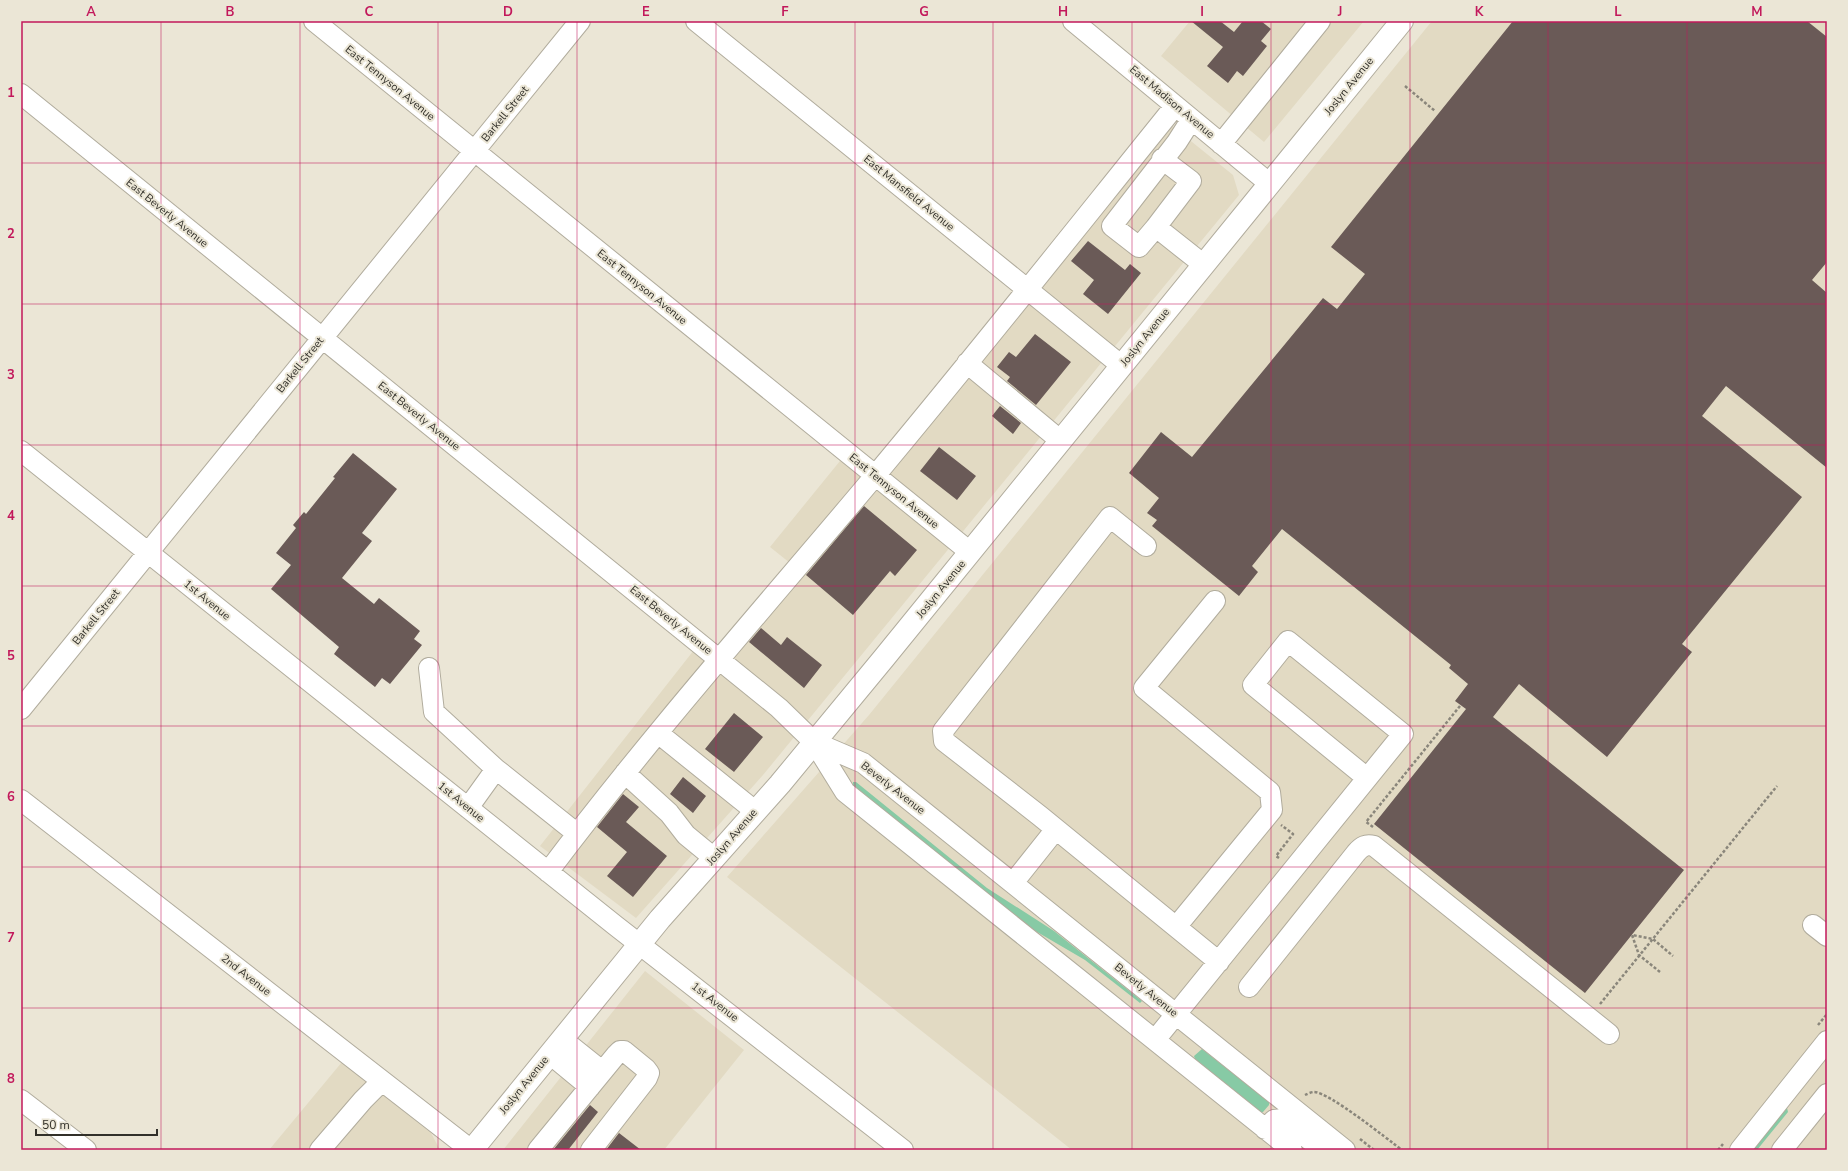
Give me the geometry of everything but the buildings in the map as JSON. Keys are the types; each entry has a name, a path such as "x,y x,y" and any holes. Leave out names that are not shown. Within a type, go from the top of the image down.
{"main road":[{"name":"Joslyn Avenue","path":"471,1150 640,943 814,742 1204,266 1402,21"}],"street":[{"name":"East Tennyson Avenue","path":"314,21 970,552"},
{"name":"Barkell Street","path":"21,709 580,21"},
{"name":"East Mansfield Avenue","path":"696,21 1122,366"},
{"name":"East Madison Avenue","path":"1073,21 1270,184"},
{"path":"1221,144 1320,21"},
{"name":"East Beverly Avenue","path":"21,94 779,708 814,742"},
{"path":"548,872 625,773 719,659 875,475 1175,106"},
{"path":"1162,159 1190,181 1156,227 1139,247 1112,226 1162,159 1177,142 1191,120"},
{"path":"1156,227 1204,266"},
{"path":"967,362 1061,441"},
{"name":"1st Avenue","path":"21,451 548,872 903,1150"},
{"path":"1146,546 1110,517 943,731 944,741 1056,829 1219,962"},
{"path":"1176,928 1272,810 1270,792 1144,688 1214,601"},
{"path":"1155,1040 1403,734 1288,641 1253,685 1367,778"},
{"path":"429,668 434,712 496,769 570,828"},
{"path":"658,733 755,811"},
{"path":"814,742 845,792 1292,1150"},
{"name":"Beverly Avenue","path":"814,742 863,763 1345,1150"},
{"path":"468,808 496,769"},
{"path":"625,773 669,813 686,835 714,858"},
{"name":"2nd Avenue","path":"21,800 471,1150"},
{"path":"1012,883 1056,829"},
{"path":"1249,987 1360,847 1367,844 1374,846 1609,1034"},
{"path":"1740,1150 1827,1041"},
{"path":"556,1047 602,1072"},
{"path":"556,1047 590,1087"},
{"path":"538,1150 620,1051 624,1051 646,1069 649,1074 591,1150"},
{"path":"320,1150 363,1100 382,1081"},
{"path":"1782,1150 1827,1094"},
{"path":"21,1100 86,1150"},
{"path":"1266,1129 1274,1120 1283,1120 1323,1150"}],"path":[{"path":"1405,86 1435,110"},
{"path":"1378,831 1366,822 1460,706"},
{"path":"1596,1008 1777,786"},
{"path":"1660,972 1639,955 1632,934 1653,939 1673,956"},
{"path":"1305,1094 1314,1092 1328,1098 1402,1150"}],"shaded area":[{"path":"1190,21 1364,21 1264,142 1161,56"},
{"path":"1432,21 1827,21 1827,1150 1072,1150 727,877 869,715"},
{"path":"1161,117 1233,175 1239,195 763,775 636,918 540,846 705,636 720,649 790,563 770,547 853,445 877,463"},
{"path":"645,971 744,1050 664,1150 503,1150"},
{"path":"342,1062 431,1133 440,1150 269,1150"}],"green space":[{"path":"853,782 856,782 987,888 1054,931 1142,1001 1140,1003 1085,960 1032,929 853,785"},
{"path":"1202,1049 1269,1102 1269,1105 1263,1112 1261,1112 1195,1059 1194,1056"},
{"path":"1787,1108 1788,1112 1757,1150 1752,1150"}]}
